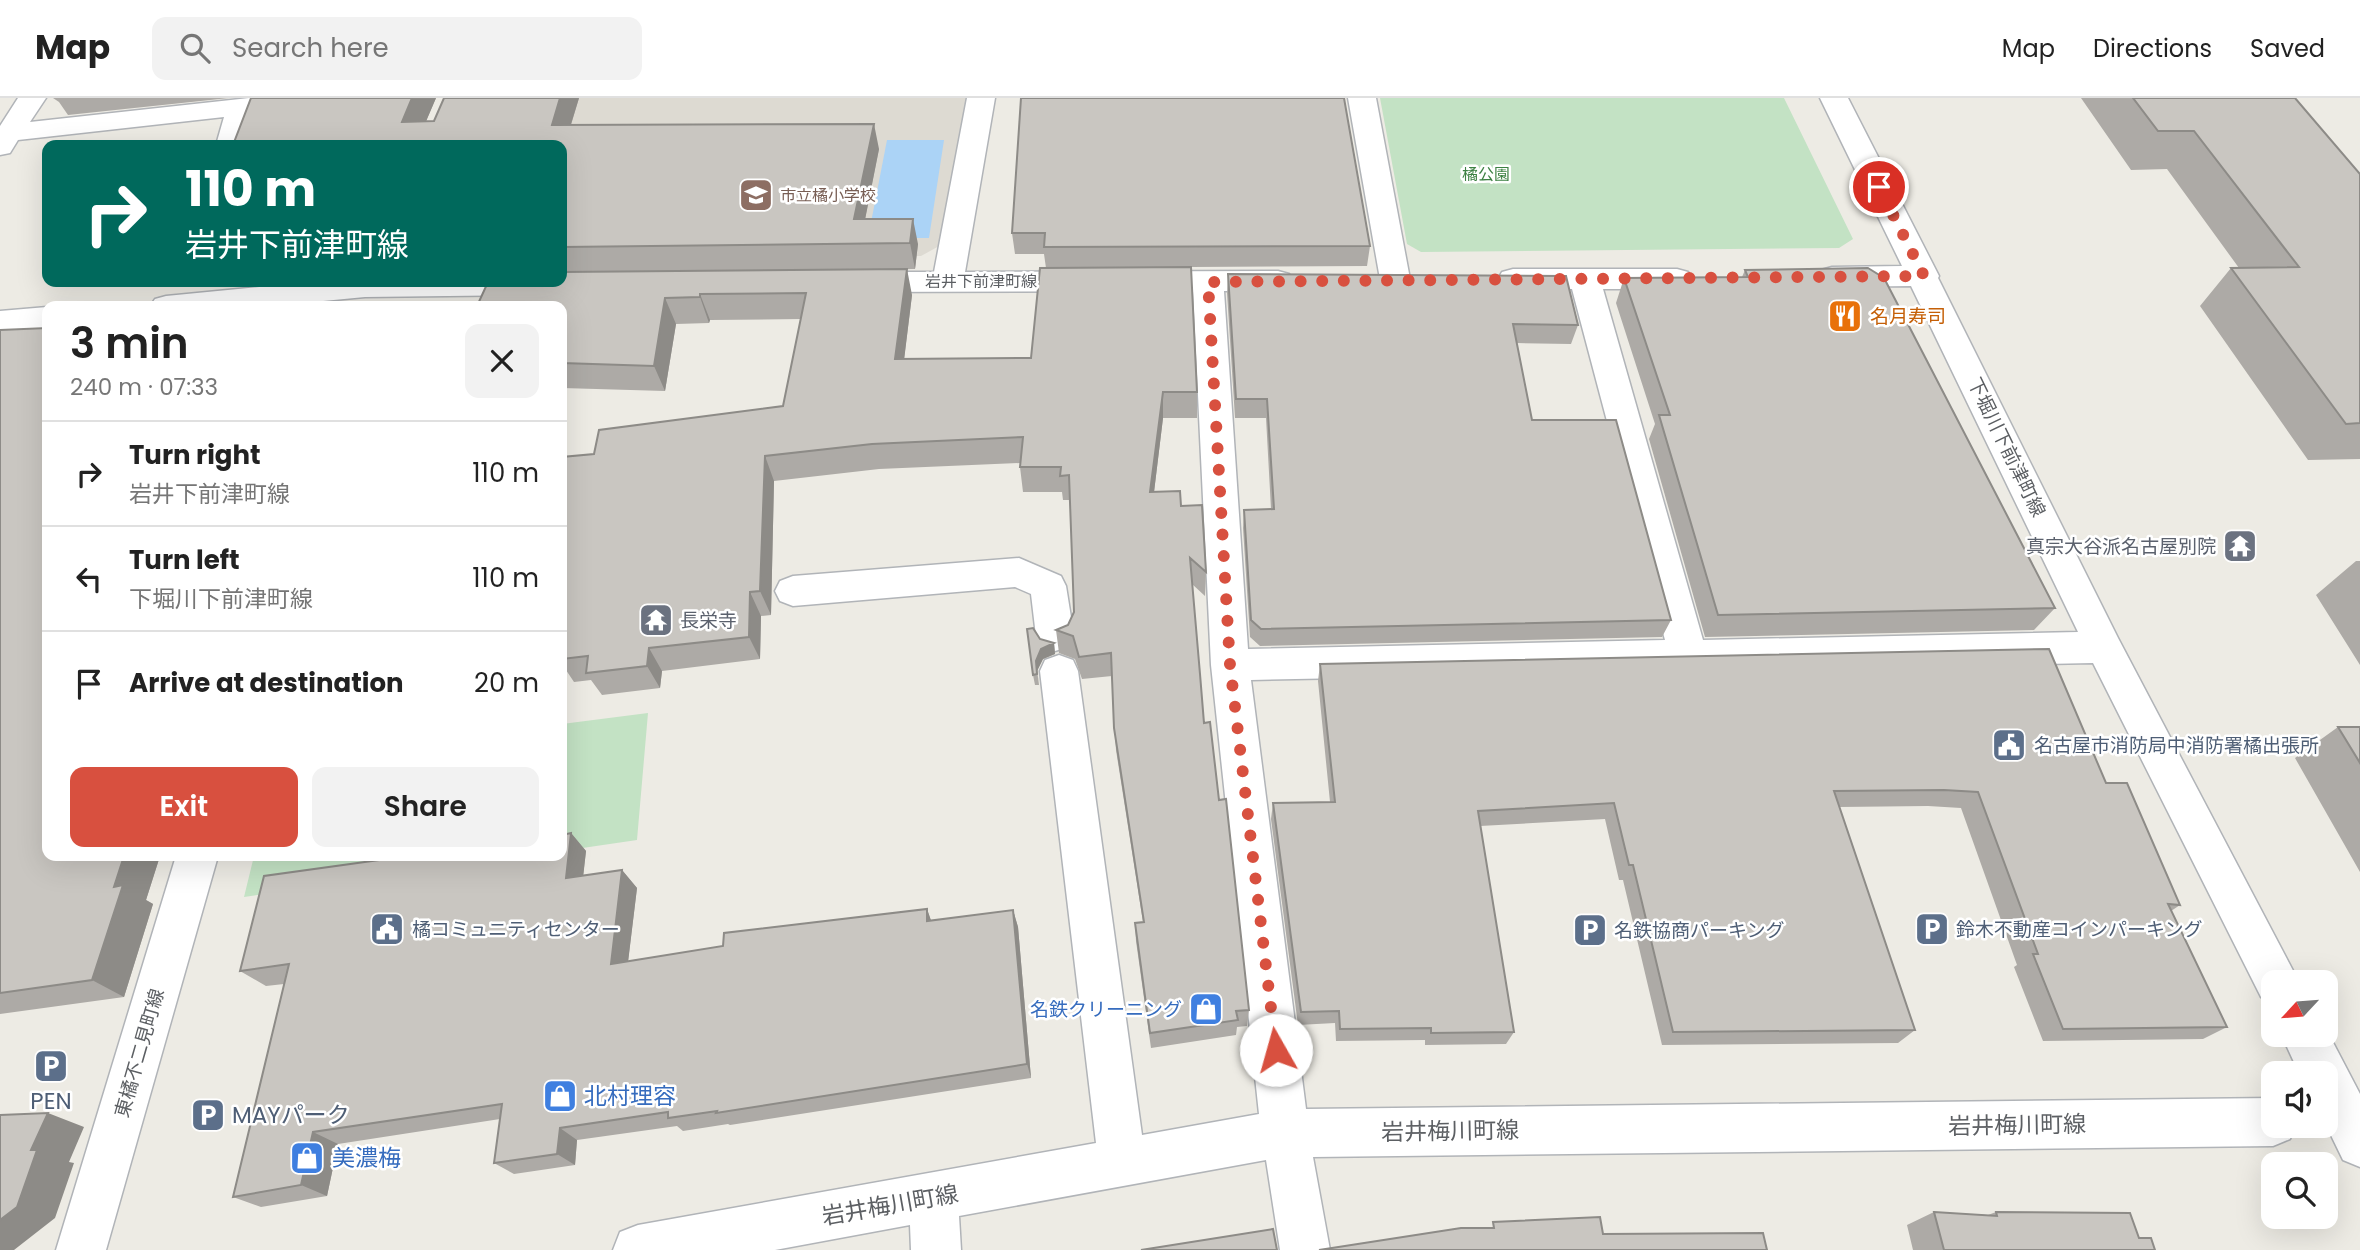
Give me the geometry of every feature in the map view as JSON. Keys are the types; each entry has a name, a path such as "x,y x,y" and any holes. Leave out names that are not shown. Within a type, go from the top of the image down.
{"street":[{"path":"5,140 32,98"},
{"path":"5,140 314,98"},
{"path":"947,281 981,98"},
{"path":"1362,98 1395,279"},
{"name":"下堀川下前津町線","path":"1834,98 1924,276 2104,647 2271,970"},
{"path":"231,140 240,107"},
{"path":"1802,278 1924,276"},
{"path":"1490,279 1707,278"},
{"path":"1585,279 1688,655"},
{"name":"岩井下前津町線","path":"836,282 1302,281"},
{"path":"1208,282 1230,665 1285,1133 1306,1250"},
{"path":"567,285 572,285"},
{"path":"182,297 512,287"},
{"path":"0,322 42,318"},
{"path":"793,591 1019,572 1048,586 1122,1163"},
{"path":"1230,665 2104,647"},
{"name":"東橘不二見町線","path":"81,1250 196,861"},
{"path":"2338,1109 2345,1128"},
{"name":"岩井梅川町線","path":"638,1250 1285,1133 2261,1122"},
{"path":"933,1197 936,1250"}],"shaded area":[{"name":"市立橘小学校","path":"481,98 966,98 941,245 921,256 567,256 567,140 462,140"}],"green space":[{"name":"橘公園","path":"1380,98 1784,98 1853,239 1839,248 1421,252 1407,244"},
{"path":"648,713 637,840 567,850 567,723"},
{"path":"253,861 495,861 244,897"}],"water":[{"path":"887,140 944,140 929,238 868,238"}],"building":[{"name":"市立橘小学校","path":"251,98 412,98 402,122 434,121 444,98 560,98 552,125 874,124 854,219 913,219 910,243 567,247 567,140 235,140"},
{"path":"1021,98 1344,98 1370,246 1044,247 1045,233 1012,233"},
{"path":"2133,98 2295,98 2360,174 2360,423 2346,424 2231,268 2299,267 2194,131 2158,131"},
{"path":"1191,267 1197,392 1163,392 1150,492 1180,491 1181,506 1202,505 1206,572 1190,558 1204,723 1210,722 1219,800 1226,799 1249,1010 1236,1011 1238,1020 1150,1033 1135,923 1144,922 1114,728 1111,653 1079,657 1073,636 1056,630 1068,625 1074,612 1069,475 1060,476 1061,467 1020,467 1023,437 872,444 765,456 760,591 750,592 749,637 649,648 647,666 586,673 588,656 567,658 567,457 594,454 599,430 783,406 806,293 700,294 700,297 665,298 654,366 567,363 567,301 479,301 486,287 567,287 567,272 907,269 895,359 1031,358 1040,268"},
{"path":"1868,268 1884,278 2055,608 1718,615 1659,415 1670,415 1624,278 1748,277 1745,270"},
{"path":"1228,274 1566,276 1578,325 1513,324 1532,420 1616,420 1671,620 1261,629 1251,620 1244,510 1274,509 1267,399 1236,399"},
{"path":"42,328 42,861 122,861 114,887 123,885 92,980 0,993 0,330"},
{"path":"1033,628 1040,639 1054,643 1041,649 1036,661 1037,674 1033,675 1027,629"},
{"path":"2049,649 2106,783 2127,783 2180,905 2168,904 2227,1027 2063,1029 2033,954 2038,954 1978,792 1944,790 1834,791 1915,1030 1673,1032 1633,865 1629,865 1614,803 1478,811 1514,1032 1431,1033 1431,1028 1340,1029 1339,1011 1301,1012 1273,803 1335,802 1320,664"},
{"path":"2338,727 2360,727 2360,763"},
{"path":"571,833 566,878 622,870 611,964 723,946 724,933 927,909 927,921 1013,910 1027,1064 716,1113 717,1111 668,1118 668,1112 560,1128 557,1154 494,1163 502,1104 313,1132 301,1185 233,1197 289,964 240,971 264,876 372,861 567,861 567,834"},
{"path":"48,1113 31,1150 37,1150 17,1207 0,1220 0,1115"},
{"path":"1934,1212 1997,1216 1996,1212 2130,1213 2139,1238 2151,1238 2155,1250 1944,1250"},
{"path":"1600,1217 1603,1234 1763,1233 1767,1250 1319,1250 1461,1228 1494,1228 1493,1222"},
{"path":"1273,1229 1277,1250 1141,1250"}],"place":[{"name":"市立橘小学校","path":"756,195"},
{"name":"名月寿司","path":"1845,316"},
{"name":"真宗大谷派名古屋別院","path":"2240,546"},
{"name":"長栄寺","path":"656,620"},
{"name":"名古屋市消防局中消防署橘出張所","path":"2009,745"},
{"name":"橘コミュニティセンター","path":"387,929"},
{"name":"鈴木不動産コインパーキング","path":"1932,929"},
{"name":"名鉄協商パーキング","path":"1590,930"},
{"name":"名鉄クリーニング","path":"1206,1009"},
{"name":"PEN","path":"51,1066"},
{"name":"北村理容","path":"560,1096"},
{"name":"MAYパーク","path":"208,1115"},
{"name":"美濃梅","path":"307,1158"}],"route":[{"path":"1276,1050 1230,665 1208,282 1924,276 1879,187"}]}
